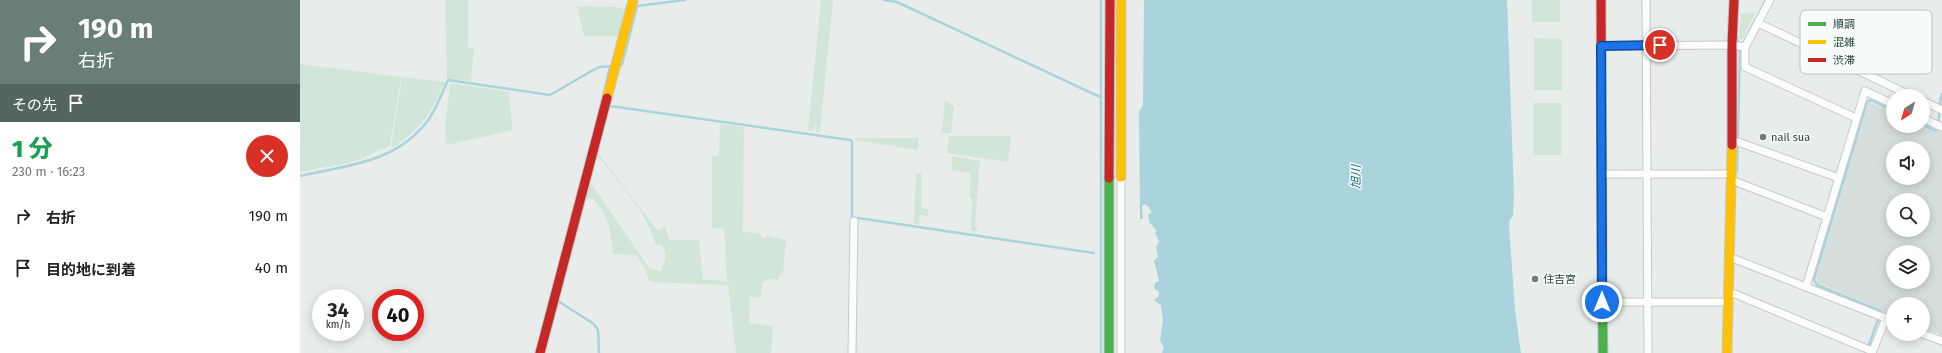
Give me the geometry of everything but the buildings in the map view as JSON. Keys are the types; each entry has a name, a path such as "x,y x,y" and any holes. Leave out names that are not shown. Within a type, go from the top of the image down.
{"street":[{"path":"540,353 633,0"},
{"path":"1109,353 1110,0"},
{"path":"1121,0 1121,353"},
{"path":"1601,0 1603,353"},
{"path":"1646,0 1648,353"},
{"path":"1727,353 1731,296 1739,46 1734,0"},
{"path":"1739,46 1758,23 1770,0"},
{"path":"1758,23 1800,43"},
{"path":"1601,46 1739,46"},
{"path":"1739,46 1745,67 1856,118"},
{"path":"1866,74 1897,89"},
{"path":"1806,287 1865,91 1886,101"},
{"path":"1930,103 1941,107"},
{"path":"1930,121 1940,126"},
{"path":"1738,142 1839,178"},
{"path":"1601,174 1647,173 1734,179 1827,217"},
{"path":"852,353 854,221"},
{"path":"1732,259 1886,319"},
{"path":"1602,302 1731,296 1870,351 1881,317"},
{"path":"1930,337 1942,341"}],"shaded area":[{"path":"1870,102 1886,110 1886,133 1930,133 1930,130 1936,133 1938,129 1942,131 1942,335 1930,331 1930,297 1886,297 1886,313 1882,312 1883,310 1818,283 1816,280 1868,103"}],"green space":[{"path":"445,0 468,0 468,47 474,48 471,81 447,79"},
{"path":"821,0 833,0 820,132 816,132 817,125 815,125 812,131 808,130"},
{"path":"1532,0 1560,0 1560,22 1532,22"},
{"path":"577,6 616,7 626,9 619,36 584,36"},
{"path":"1755,13 1743,39 1739,38 1741,14"},
{"path":"1534,38 1562,39 1562,90 1534,90"},
{"path":"300,64 401,77 390,146 352,162 300,172"},
{"path":"402,77 445,82 435,103 424,120 417,128 391,149"},
{"path":"450,83 510,92 509,95 513,130 446,145 445,129"},
{"path":"945,100 954,107 951,133 942,133"},
{"path":"1533,103 1561,103 1561,155 1533,155"},
{"path":"720,124 744,127 743,231 761,234 762,239 766,238 767,236 786,240 783,275 779,275 778,280 773,279 764,281 762,284 761,298 750,297 749,323 773,326 771,353 736,353 728,285 650,282 645,269 636,255 613,254 610,231 606,218 599,205 593,199 586,199 590,182 650,269 660,271 664,264 665,258 665,252 662,245 656,245 641,212 604,163 597,157 598,153 658,231 665,226 669,240 699,240 703,280 727,281 724,229 712,228 712,156 717,156 719,153"},
{"path":"949,136 1011,136 1008,162 947,153"},
{"path":"855,138 919,138 917,150 855,140"},
{"path":"952,156 980,161 975,226 978,231 971,231 972,199 969,197 971,173 952,170"},
{"path":"916,173 921,173 921,208 928,210 928,216 920,215 919,225 914,224"}],"water":[{"name":"旭川","path":"1144,0 1507,0 1514,195 1513,216 1510,219 1509,225 1515,310 1521,353 1162,353 1164,347 1160,341 1163,320 1161,305 1154,300 1159,296 1159,292 1154,288 1155,283 1159,281 1154,261 1158,257 1156,247 1159,242 1155,232 1157,231 1149,222 1148,214 1152,213 1148,206 1144,204 1142,207 1143,219 1140,219 1139,112 1143,105"}],"waterway":[{"path":"618,65 622,65 637,6 685,0"},
{"path":"884,0 897,2 1100,97"},
{"path":"1101,0 1101,353"},
{"path":"1743,44 1766,0"},
{"path":"1737,36 1740,53 1737,171"},
{"path":"300,176 370,160 402,145 416,134 429,119 448,80 550,95 595,69 613,66"},
{"path":"601,104 610,67"},
{"path":"1930,128 1936,131 1942,94"},
{"path":"1866,353 1881,311 1817,285 1814,280 1867,102 1871,100 1886,108"},
{"path":"610,106 850,140 852,142 852,218"},
{"path":"858,218 1094,253"},
{"path":"558,301 594,324 598,330 599,353"}],"traffic: fast":[{"path":"1109,178 1109,353"},
{"path":"1602,249 1603,353"}],"traffic: slow":[{"path":"607,98 633,0"},
{"path":"1121,0 1121,177"},
{"path":"1727,353 1732,145"}],"traffic: jam":[{"path":"1109,178 1110,0"},
{"path":"1601,0 1602,249"},
{"path":"1732,145 1732,45 1734,0"},
{"path":"540,353 607,98"}],"place":[{"name":"nail sua","path":"1763,137"},
{"name":"住吉宮","path":"1535,279"}],"route":[{"path":"1602,302 1601,46 1660,45"}]}
